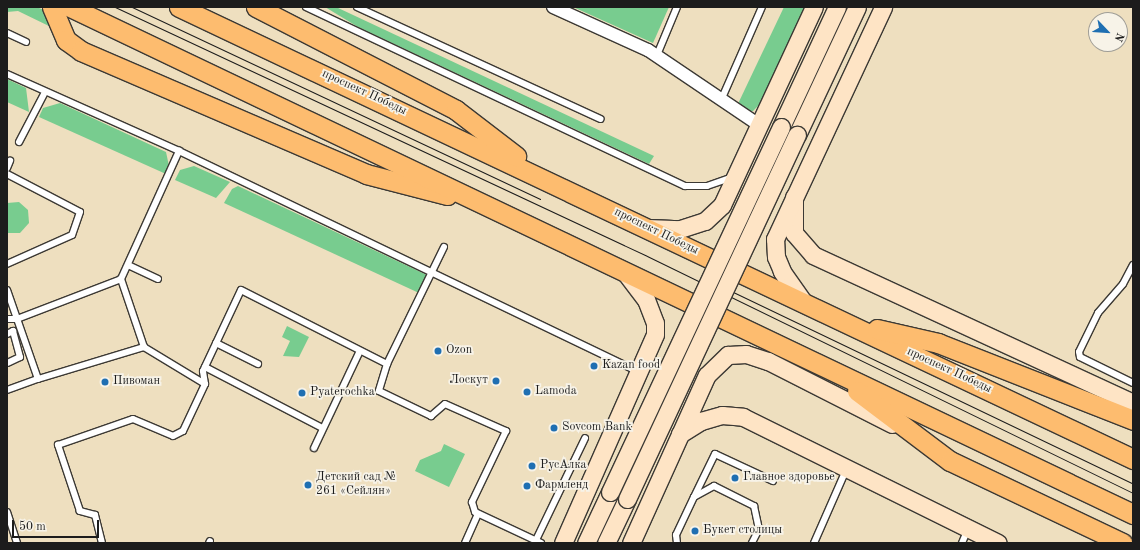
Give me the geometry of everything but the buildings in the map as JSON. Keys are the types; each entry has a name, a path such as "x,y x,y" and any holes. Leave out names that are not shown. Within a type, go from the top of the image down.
{"main road":[{"path":"52,7 66,40 81,51 366,174 502,213"},
{"path":"70,7 1133,514"},
{"name":"проспект Победы","path":"179,7 544,177 647,228 1133,459"},
{"path":"256,7 456,110 544,177"},
{"path":"647,228 680,229 705,221 722,205 741,170 759,125 814,7"},
{"path":"586,543 837,7"},
{"path":"606,543 857,7"},
{"path":"804,303 776,256 775,239 882,7"},
{"path":"794,197 794,233 813,255 1133,403"},
{"path":"562,543 650,346 655,323 646,300 625,272"},
{"path":"843,321 938,343 1133,420"},
{"path":"631,543 707,375 728,355 746,354 768,361 922,440"},
{"path":"822,366 950,461 1090,526 1123,543"},
{"path":"680,434 701,421 722,415 743,417 846,470 965,536 998,543"}],"street":[{"path":"553,7 657,55 722,98 759,125"}],"lane":[{"path":"306,7 685,186 707,186 726,180 741,170"},
{"path":"357,7 600,119"},
{"path":"657,55 676,7"},
{"path":"722,98 760,8"},
{"path":"7,33 26,42"},
{"path":"7,74 179,151 638,371"},
{"path":"19,142 45,92"},
{"path":"7,319 17,319 121,279 179,151"},
{"path":"7,168 10,161"},
{"path":"7,174 80,212 72,235 7,264"},
{"path":"444,247 387,364 379,392 431,416 445,404 506,431 472,502 478,514 539,542 585,438"},
{"path":"128,265 158,279"},
{"path":"1133,265 1123,284 1098,313 1079,352 1080,357 1133,383"},
{"path":"121,279 144,348 204,384"},
{"path":"7,290 38,379"},
{"path":"102,543 95,515 80,511 58,445 134,420 173,436 183,431 204,384 205,367 241,290 359,353 387,364"},
{"path":"7,363 20,357 10,332 17,319"},
{"path":"216,343 258,364"},
{"path":"7,390 38,379 144,348"},
{"path":"314,448 322,428 359,353"},
{"path":"205,367 322,428"},
{"path":"677,543 676,535 715,454 774,481"},
{"path":"814,543 846,470"},
{"path":"694,497 714,486 754,506 759,529 752,543"},
{"path":"7,512 16,543"},
{"path":"464,543 478,514"}],"green space":[{"path":"7,7 37,7 48,12 53,28 18,11 7,12"},
{"path":"325,7 336,7 654,156 649,164 358,27"},
{"path":"573,7 669,7 653,43"},
{"path":"784,7 805,7 761,103 753,111 741,112 736,108"},
{"path":"7,79 26,88 29,112 7,102"},
{"path":"60,103 166,152 169,166 166,174 39,117 43,108"},
{"path":"194,166 230,182 216,198 175,180 180,170"},
{"path":"238,186 427,275 419,293 224,203 232,189"},
{"path":"19,202 28,210 29,223 20,233 8,233 7,203"},
{"path":"287,326 309,337 299,357 283,356 290,341 282,337"},
{"path":"444,444 465,454 449,487 415,471 420,460 441,451"}],"tram line":[{"path":"115,7 647,256 1133,493"},
{"path":"132,7 540,199"},
{"path":"731,291 1133,484"}],"place":[{"name":"Ozon","path":"438,351"},
{"name":"Kazan food","path":"594,366"},
{"name":"Лоскут","path":"496,381"},
{"name":"Пивоман","path":"105,382"},
{"name":"Lamoda","path":"527,392"},
{"name":"Pyaterochka","path":"302,393"},
{"name":"Sovcom Bank","path":"554,428"},
{"name":"РусАлка","path":"532,466"},
{"name":"Главное здоровье","path":"735,478"},
{"name":"Детский сад № 261 «Сейлян»","path":"308,485"},
{"name":"Фармленд","path":"527,486"},
{"name":"Букет столицы","path":"695,531"}]}
